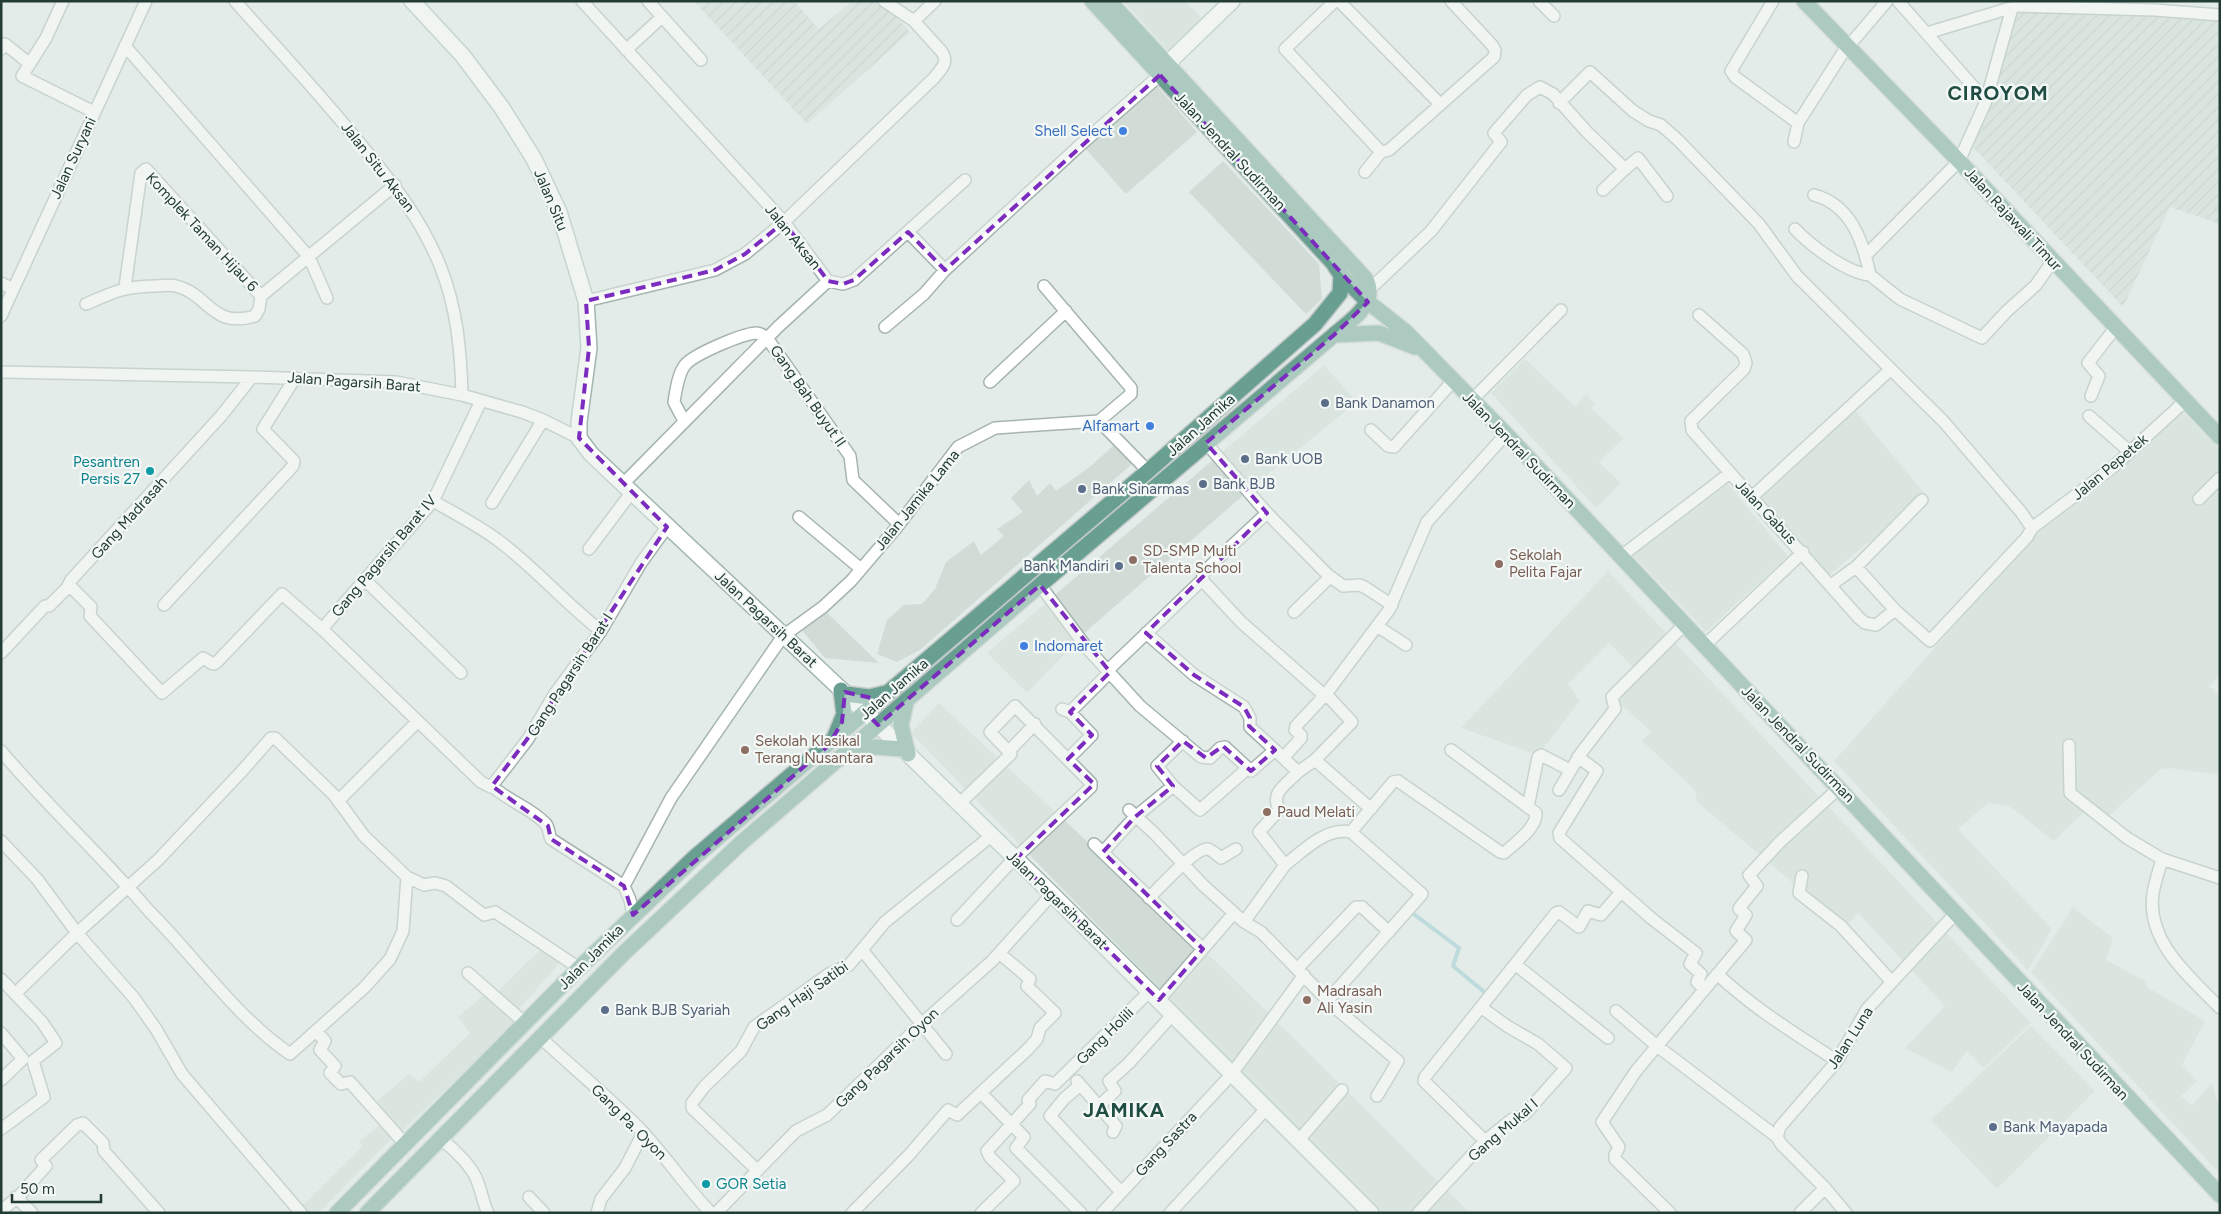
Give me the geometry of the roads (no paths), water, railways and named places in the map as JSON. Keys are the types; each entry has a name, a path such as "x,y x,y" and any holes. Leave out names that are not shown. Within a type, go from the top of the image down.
{"main road":[{"name":"Jalan Jendral Sudirman","path":"1092,1 1164,69 1364,278 1368,296"},
{"name":"Jalan Jendral Sudirman","path":"1109,1 1164,69 1333,263 1341,275 1368,296 1506,434 1840,788 1955,914 2220,1196"},
{"name":"Jalan Rajawali Timur","path":"1804,1 1959,161 2184,402 2220,437"},
{"name":"Jalan Jamika","path":"337,1213 579,968 695,857 1148,472 1315,324 1340,293 1341,275"},
{"name":"Jalan Jamika","path":"367,1213 624,953 741,843 1040,584 1334,335 1360,312 1368,296"},
{"path":"1334,335 1379,333 1424,351"},
{"path":"828,745 844,718 844,692 869,697 891,691"},
{"path":"841,758 870,747 905,752 901,725 908,698"}],"street":[{"path":"63,1 22,76 94,112"},
{"name":"Jalan Suryani","path":"1,316 146,1"},
{"name":"Jalan Situ Aksan","path":"235,1 321,96 395,185 429,240 444,277 458,331 462,395"},
{"name":"Jalan Situ","path":"412,1 474,71 502,108 534,159 559,212 586,302 590,348 579,422 579,438"},
{"name":"Jalan Aksan","path":"582,1 784,222 828,281 767,338 684,421 627,489 589,549"},
{"path":"648,1 701,60"},
{"path":"586,302 715,270 745,254 784,222 920,91 945,65 945,57 914,21 884,1"},
{"path":"914,21 935,1"},
{"path":"885,327 924,294 945,270 1164,69 1232,1"},
{"path":"1381,152 1285,49 1337,1 1440,104"},
{"path":"1365,172 1381,152 1389,150 1494,57 1495,50 1451,1"},
{"path":"1539,1 1554,16"},
{"path":"1773,1 1731,71 1740,81 1798,123"},
{"path":"1794,142 1798,123 1847,46 1887,1"},
{"path":"1898,1 1986,101"},
{"path":"1927,33 2017,6 2133,5 2220,15"},
{"path":"1866,256 1959,161 1986,101 2012,8"},
{"path":"626,50 662,17"},
{"path":"1,49 5,44 30,64"},
{"path":"124,46 309,257 327,298"},
{"path":"1560,102 1590,72 1633,111 1671,132 1759,224 1797,276 1944,422 2021,512 2032,528"},
{"path":"1368,296 1431,231 1501,142 1494,133 1527,95 1544,87 1625,169"},
{"path":"1603,190 1638,158 1667,196"},
{"name":"Komplek Taman Hijau 6","path":"125,288 140,173 146,169 262,296"},
{"path":"828,281 843,284 854,280 965,180"},
{"path":"86,304 125,288 176,286 192,293 219,315 227,318 247,319 255,316 260,309 262,296 395,185"},
{"path":"1814,195 1829,199 1843,210 1857,234 1866,256 1870,275"},
{"path":"1795,229 1811,245 1857,273 1870,275 1900,299 1982,338 2007,310 2036,285 2052,262"},
{"path":"908,232 945,270"},
{"path":"1,283 13,289"},
{"path":"1044,286 1131,388 1131,394 1099,421 1148,472"},
{"path":"1472,400 1561,310"},
{"path":"990,382 1066,311"},
{"path":"1699,316 1743,354 1746,364 1744,369 1691,421 1691,426 1730,474"},
{"path":"2092,396 2099,376 2088,363 2116,327"},
{"path":"684,421 674,402 681,371 686,364 706,352 746,335 759,333 767,338"},
{"name":"Gang Bah Buyut II","path":"767,338 850,456 852,480 899,524"},
{"path":"1752,496 1891,369"},
{"name":"Jalan Pagarsih Barat","path":"1,372 396,382 462,395 543,420 579,438 627,489 844,692 1052,894 1371,1213"},
{"name":"Gang Madrasah","path":"1,653 45,606 49,606 69,585 71,580 221,416 252,377"},
{"path":"164,605 292,466 294,461 263,429 268,418 295,378"},
{"path":"1371,430 1388,446 1394,446 1453,381"},
{"name":"Gang Pagarsih Barat IV","path":"322,629 433,502 481,401"},
{"name":"Jalan Pepetek","path":"1896,610 1930,640 2027,537 2032,528 2113,467 2184,402"},
{"path":"2088,416 2130,452"},
{"path":"492,503 543,420"},
{"name":"Jalan Jamika Lama","path":"624,886 671,798 783,636 823,607 861,569 899,524 958,447 995,428 1099,421"},
{"path":"1040,584 1088,648 1140,706 1201,757 1206,758 1225,747 1248,768 1254,771 1279,753 1293,747 1301,738 1295,728 1325,694 1392,605 1419,537 1427,522 1506,434"},
{"path":"1206,443 1268,513 1330,576 1343,586 1360,585 1392,605"},
{"name":"Jalan Gabus","path":"1620,557 1730,474 1752,496 1803,552 1704,646"},
{"path":"2199,499 2220,478"},
{"path":"1831,585 1856,567 1922,500"},
{"path":"433,502 468,520 500,542 571,608 601,630"},
{"path":"1068,759 1092,736 1066,711 1202,580 1204,572 1268,513"},
{"path":"799,517 861,569"},
{"name":"Gang Pagarsih Barat I","path":"492,786 528,739 554,695 601,630 641,563 667,527"},
{"path":"1803,552 1858,618 1871,626 1881,622 1896,610 1856,567"},
{"path":"1294,612 1330,576"},
{"path":"365,580 461,673"},
{"path":"1202,580 1241,622 1325,694 1352,722 1276,795 1275,801 1279,810 1259,832 1285,865"},
{"path":"69,585 91,607 90,616 162,693 203,658 211,663 216,663 282,594 322,629 481,782 488,787 492,786 503,796 516,802 547,825 551,839 624,886 630,900 632,916"},
{"path":"1559,790 1578,758 1615,709 1612,697 1684,624"},
{"path":"1377,626 1406,645"},
{"path":"1146,633 1189,670 1244,707 1250,718 1250,727 1298,772"},
{"path":"957,920 1091,786 1090,780 1015,706 991,730 1011,754 958,804"},
{"path":"338,801 418,721"},
{"path":"1009,751 1035,724"},
{"path":"15,994 76,933 170,847 271,738 275,738 338,801 364,836 407,877 422,885 435,883 446,886 484,915 496,912 579,968"},
{"path":"1183,741 1157,766 1173,786 1200,810 1248,768"},
{"path":"2069,745 2070,793 2128,838 2162,859 2220,878"},
{"path":"1293,747 1371,809"},
{"path":"1351,832 1394,782 1398,780 1496,850 1504,853 1527,831 1536,814 1451,750"},
{"path":"1,751 128,887 248,1020 289,1054 292,1054 364,988 390,959 398,945 405,919 407,877"},
{"path":"1528,807 1538,756 1541,755 1570,770"},
{"path":"1578,758 1597,771 1559,836 1621,892 1696,953 1690,964 1701,974 1697,982 1706,989"},
{"path":"1103,852 1132,814 1173,786"},
{"path":"1670,1213 1615,1160 1619,1147 1602,1122 1636,1072 1746,940 1736,930 1746,916 1739,908 1757,886 1749,875 1780,842 1840,788"},
{"path":"1132,814 1158,837 1182,865 1244,922 1261,932 1328,1000 1398,1061 1377,1096"},
{"path":"1244,922 1285,865 1317,840 1342,830 1351,832 1422,894 1328,1000"},
{"name":"Gang Haji Satibi","path":"757,1170 691,1105 704,1087 741,1051 754,1027 829,974 849,964 885,922 991,836"},
{"path":"1,842 37,880 76,933 134,998 156,1029 182,1074 302,1213"},
{"path":"1094,844 1203,949"},
{"path":"1149,898 1182,865 1202,850 1207,849 1221,858 1236,849"},
{"path":"2162,859 2153,893 2156,929 2163,944 2178,965 2220,1008"},
{"path":"1802,876 1799,893 1841,926 1892,982"},
{"path":"1485,1141 1438,1097 1424,1081 1557,912 1579,927 1588,911 1601,915 1621,892"},
{"name":"Gang Pagarsih Oyon","path":"716,1213 796,1131 827,1115 921,1023 999,953 1052,894"},
{"name":"Gang Sastra","path":"1102,1213 1231,1075 1300,972 1356,907 1362,907 1389,932"},
{"name":"Gang Holili","path":"1011,1124 1030,1104 1028,1100 1045,1081 1054,1085 1059,1081 1203,949 1234,913"},
{"name":"Jalan Luna","path":"1777,1137 1780,1127 1837,1061 1868,1009 1955,914"},
{"path":"862,950 946,1054"},
{"path":"852,1213 909,1155 948,1110 957,1115 1037,1039 1040,1028 1055,1013 1027,986 1030,979 999,953"},
{"path":"1516,965 1608,1038"},
{"path":"468,973 525,1023"},
{"path":"1717,974 1771,1019 1837,1061"},
{"path":"1,979 42,1022 56,1043 33,1062 44,1096 1,1129"},
{"name":"Gang Mukal I","path":"1418,1213 1485,1141 1511,1120 1524,1115 1566,1068 1538,1044 1507,1026 1482,1008"},
{"path":"1616,1011 1657,1046 1777,1137 1846,1213"},
{"path":"1099,1106 1115,1091 1110,1080 1129,1063 1173,1014"},
{"path":"316,1031 325,1044 320,1050 335,1066 330,1073 341,1084 350,1082 405,1144"},
{"path":"1,1033 23,1059 1,1080"},
{"name":"Gang Pa. Oyon","path":"541,1038 643,1133 711,1213"},
{"path":"1069,1072 1116,1126 1113,1132"},
{"path":"1080,1086 1064,1099 1050,1116 1121,1192"},
{"path":"1299,1140 1342,1090"},
{"path":"981,1093 1024,1137 1016,1148 1081,1213"},
{"path":"1170,1213 1266,1109"},
{"path":"1,1211 46,1166 41,1160 77,1125 83,1123 103,1143 104,1151 159,1213"},
{"path":"981,1213 1014,1181 986,1152 1011,1124"},
{"path":"596,1213 601,1199 626,1168 643,1133"},
{"path":"441,1138 455,1150 478,1181 482,1201 488,1213"},
{"path":"1800,1213 1825,1188"},
{"path":"16,1197 32,1213"},
{"path":"530,1197 544,1213"}],"waterway":[{"path":"1411,912 1459,948 1453,966 1488,995"}],"place":[{"name":"Shell Select","path":"1123,131"},
{"name":"Bank Danamon","path":"1325,403"},
{"name":"Alfamart","path":"1150,426"},
{"name":"Bank UOB","path":"1245,459"},
{"name":"Pesantren Persis 27","path":"150,471"},
{"name":"Bank BJB","path":"1203,484"},
{"name":"Bank Sinarmas","path":"1082,489"},
{"name":"SD-SMP Multi Talenta School","path":"1133,560"},
{"name":"Sekolah Pelita Fajar","path":"1499,564"},
{"name":"Bank Mandiri","path":"1119,566"},
{"name":"Indomaret","path":"1024,646"},
{"name":"Sekolah Klasikal Terang Nusantara","path":"745,750"},
{"name":"Paud Melati","path":"1267,812"},
{"name":"Madrasah Ali Yasin","path":"1307,1000"},
{"name":"Bank BJB Syariah","path":"605,1010"},
{"name":"Bank Mayapada","path":"1993,1127"},
{"name":"GOR Setia","path":"706,1184"}],"district":[{"name":"CIROYOM","path":"1998,93"},
{"name":"JAMIKA","path":"1124,1110"}]}
